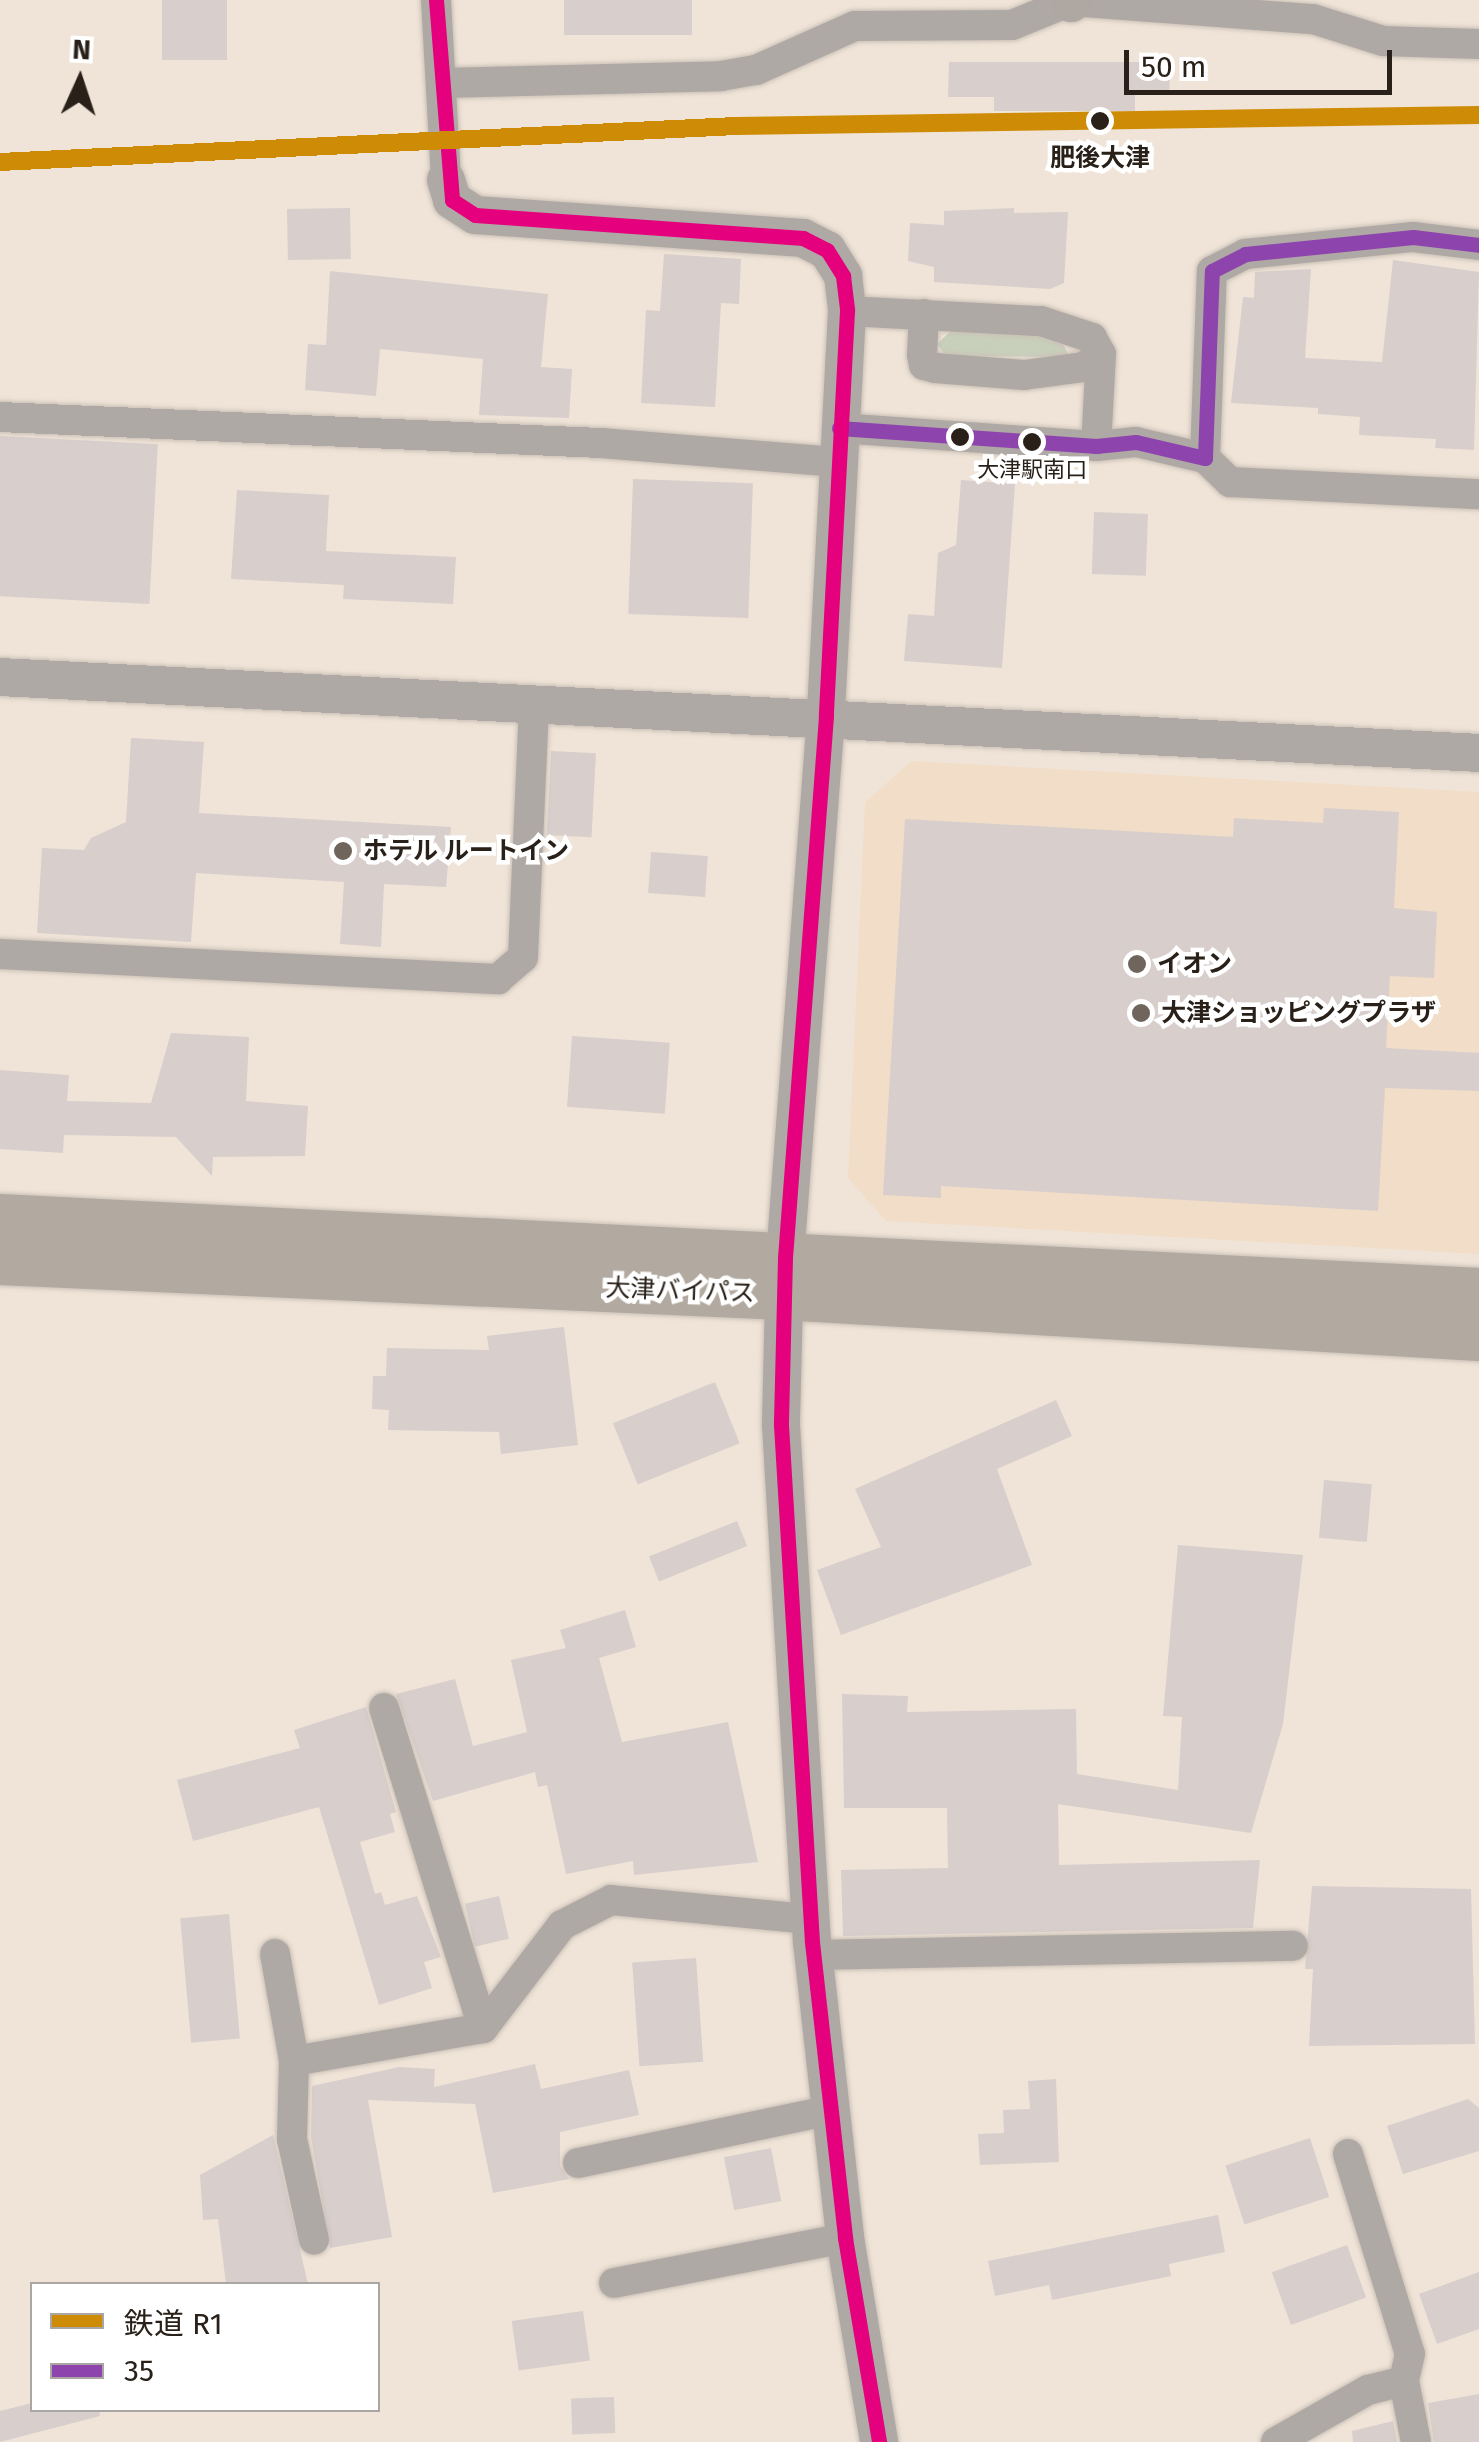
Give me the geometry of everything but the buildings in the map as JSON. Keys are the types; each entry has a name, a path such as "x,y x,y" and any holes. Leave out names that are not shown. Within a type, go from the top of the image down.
{"highway":[{"name":"大津バイパス","path":"0,1220 784,1276 1479,1336"},
{"name":"大津バイパス","path":"0,1260 1479,1292"}],"street":[{"path":"436,0 446,180 452,200 475,215 803,238 827,250 835,263 847,311 826,716 784,1276 781,1425 811,1937 845,2238 879,2442"},
{"path":"441,83 721,76 756,70 855,26 1012,25 1071,0 1313,19 1383,41 1479,44"},
{"path":"1205,458 1212,271 1245,254 1395,239 1479,246"},
{"path":"847,311 1041,321 1092,338 1101,354 1096,446"},
{"path":"924,314 924,365 935,368 1024,375 1084,367 1101,354"},
{"path":"0,418 602,442 1096,446 1136,442 1205,458 1230,482 1479,494"},
{"path":"0,676 1479,753"},
{"path":"0,954 498,979 523,958 534,703"},
{"path":"384,1708 483,2028"},
{"path":"294,2061 483,2028 562,1924 588,1906 611,1900 811,1937 1294,1946"},
{"path":"276,1954 294,2061 292,2139 314,2240"},
{"path":"578,2163 831,2110"},
{"path":"1348,2154 1410,2354 1404,2382 1416,2442"},
{"path":"614,2282 845,2238"},
{"path":"1276,2442 1368,2390 1404,2382"}],"shaded area":[{"name":"大津ショッピングプラザ","path":"912,761 1479,792 1479,1254 886,1221 848,1178 865,802"}],"green space":[{"path":"953,329 1043,334 1062,343 1070,357 946,356 937,344"}],"rail line":[{"name":"R1","path":"0,162 736,126 1479,115"}],"transit line":[{"path":"436,0 452,200 475,215 803,238 827,250 843,276 847,311 826,716 785,1258 781,1425 812,1942 845,2238 879,2442"},
{"name":"35","path":"839,428 1096,446 1136,442 1205,458 1212,271 1245,254 1413,237 1479,245"}],"place":[{"name":"肥後大津","path":"1100,121"},
{"name":"大津駅南口","path":"1032,442"},
{"name":"ホテル ルートイン","path":"343,851"},
{"name":"イオン","path":"1137,964"},
{"name":"大津ショッピングプラザ","path":"1141,1013"}]}
